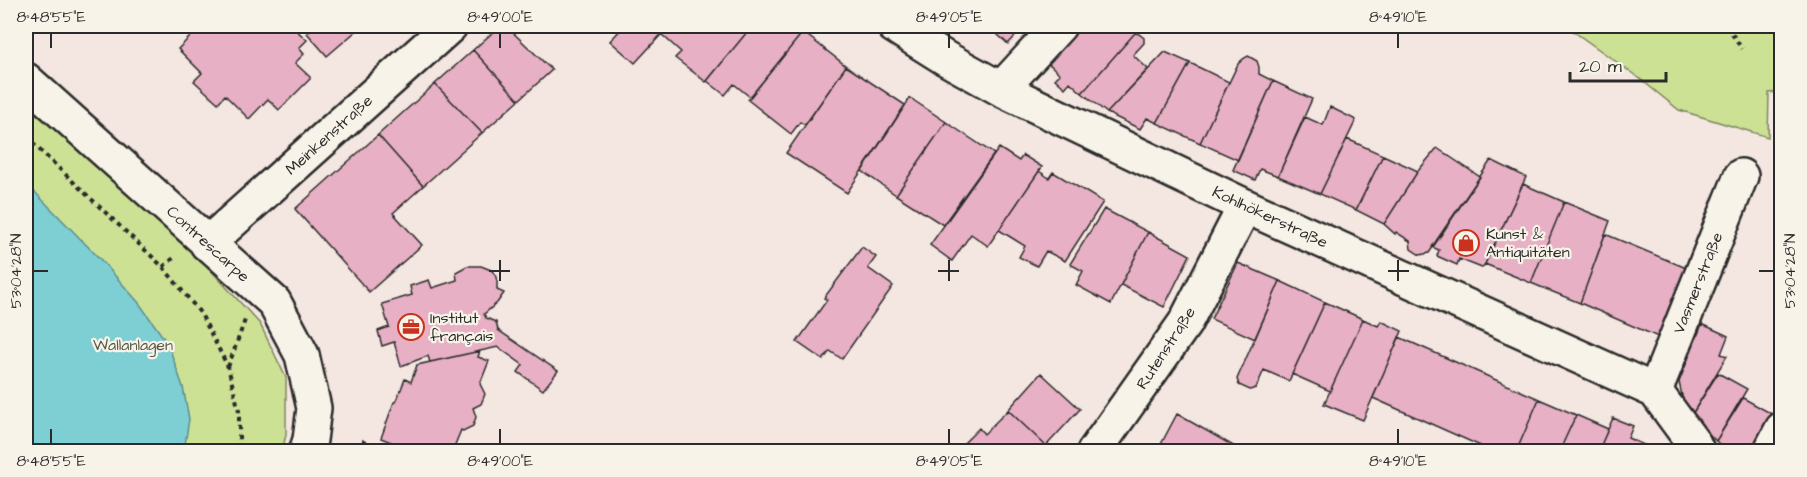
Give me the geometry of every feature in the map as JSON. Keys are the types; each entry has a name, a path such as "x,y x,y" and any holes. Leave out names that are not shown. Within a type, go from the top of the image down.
{"street":[{"name":"Meinkenstraße","path":"207,244 450,26"},
{"name":"Kohlhökerstraße","path":"894,26 1000,89 1245,206 1654,391"},
{"path":"1000,89 1059,26"},
{"name":"Contrescarpe","path":"26,80 274,302 302,355 314,408 306,452"},
{"name":"Vasmerstraße","path":"1654,391 1741,176"},
{"name":"Rutenstraße","path":"1094,452 1185,323 1245,206"},
{"path":"1654,391 1698,452"},
{"path":"1770,452 1782,429"}],"path":[{"path":"1727,26 1742,49"},
{"path":"26,137 163,267 201,314 228,367 240,411 239,452"},
{"path":"228,367 257,288"}],"green space":[{"path":"1566,26 1781,26 1781,86 1779,92 1769,93 1768,137 1679,110 1639,78"},
{"name":"Wallanlagen","path":"26,98 205,264 260,324 286,378 286,435 282,451 26,451"}],"water":[{"path":"26,183 103,262 139,303 168,344 183,387 189,419 184,451 26,451"}],"building":[{"path":"201,26 297,26 294,28 307,40 299,48 304,54 295,63 310,79 279,110 268,99 249,119 225,95 218,103 194,81 202,73 178,49"},
{"path":"315,26 362,26 327,56 307,33"},
{"path":"500,26 506,26 552,70 519,100 473,50"},
{"path":"624,26 669,26 635,63 610,41"},
{"path":"669,26 752,26 706,82 675,58 681,52 661,34"},
{"path":"752,26 795,26 803,32 750,97 734,84 725,95 707,81"},
{"path":"988,26 1025,26 1008,44"},
{"path":"1079,26 1135,27 1135,33 1082,93 1070,82 1065,88 1055,79 1060,74 1047,62"},
{"path":"803,32 846,66 805,125 800,122 791,134 748,100"},
{"path":"1135,33 1144,38 1144,43 1133,55 1148,69 1107,113 1082,93"},
{"path":"473,50 519,100 482,133 435,84"},
{"path":"1165,52 1190,63 1157,123 1147,118 1140,129 1107,113"},
{"path":"1248,56 1257,61 1259,74 1273,81 1238,160 1200,143 1238,64"},
{"path":"1190,63 1229,82 1200,143 1157,123"},
{"path":"846,66 905,105 847,193 786,153"},
{"path":"1273,81 1312,99 1278,176 1260,169 1255,180 1233,170"},
{"path":"435,84 482,133 423,186 378,135"},
{"path":"910,98 946,122 896,195 862,171"},
{"path":"1330,107 1356,120 1320,194 1278,176 1305,117 1323,125"},
{"path":"946,122 994,154 943,225 896,195"},
{"path":"378,135 423,186 393,213 422,245 369,292 295,209"},
{"path":"1347,139 1383,155 1356,210 1320,194"},
{"path":"999,148 1019,161 1023,155 1042,167 988,246 971,234 952,261 930,245"},
{"path":"1437,148 1480,177 1429,253 1420,255 1411,249 1410,241 1396,232 1395,234 1384,224 1418,171"},
{"path":"1383,155 1418,171 1384,224 1356,210"},
{"path":"1491,160 1526,177 1482,268 1459,259 1457,265 1437,256 1439,250 1432,247"},
{"path":"1039,171 1049,178 1053,172 1103,202 1065,261 1046,251 1037,266 1019,257 1025,246 999,230"},
{"path":"1523,184 1564,202 1531,283 1485,264"},
{"path":"1564,202 1610,221 1580,303 1531,283"},
{"path":"1104,209 1148,232 1111,304 1076,285 1083,271 1070,264"},
{"path":"1148,232 1190,255 1164,307 1121,285"},
{"path":"1605,234 1691,270 1665,340 1580,303"},
{"path":"862,247 876,257 868,268 893,286 842,359 830,351 823,360 797,342 827,300 824,298"},
{"path":"1238,263 1280,281 1255,339 1211,319"},
{"path":"467,266 481,266 491,270 495,274 497,290 504,293 497,303 484,314 486,318 496,322 498,330 558,371 543,390 518,372 523,365 498,347 430,362 428,356 401,366 394,342 382,346 378,331 389,327 382,304 412,295 410,286 429,280 432,288 457,280 456,272"},
{"path":"1280,281 1325,302 1289,381 1264,370 1256,388 1250,390 1239,385 1237,379"},
{"path":"1325,302 1363,319 1330,391 1292,374"},
{"path":"1363,319 1378,326 1381,321 1402,331 1363,420 1324,404"},
{"path":"1702,324 1728,336 1721,354 1727,356 1691,416 1685,410 1679,382"},
{"path":"1399,337 1539,399 1516,452 1494,452 1373,398"},
{"path":"480,351 478,357 489,361 480,384 485,394 481,404 473,408 476,417 473,426 461,430 452,452 416,452 381,438 405,379 411,382 417,365"},
{"path":"1041,373 1080,409 1046,446 1008,410"},
{"path":"1718,373 1747,389 1716,441 1691,416"},
{"path":"1743,398 1772,414 1753,452 1727,452 1716,441"},
{"path":"1539,399 1576,415 1559,452 1516,452"},
{"path":"1008,410 1051,452 972,452 964,443 979,428 984,434"},
{"path":"1177,414 1244,452 1165,452 1159,448"},
{"path":"1576,415 1608,429 1598,452 1559,452"},
{"path":"1613,418 1633,426 1628,438 1646,446 1644,452 1598,452"},
{"path":"363,440 367,443 387,452 358,452"},
{"path":"964,443 972,452 955,452"}],"place":[{"name":"Kunst & Antiquitäten","path":"1466,243"},
{"name":"Institut français","path":"411,327"}]}
